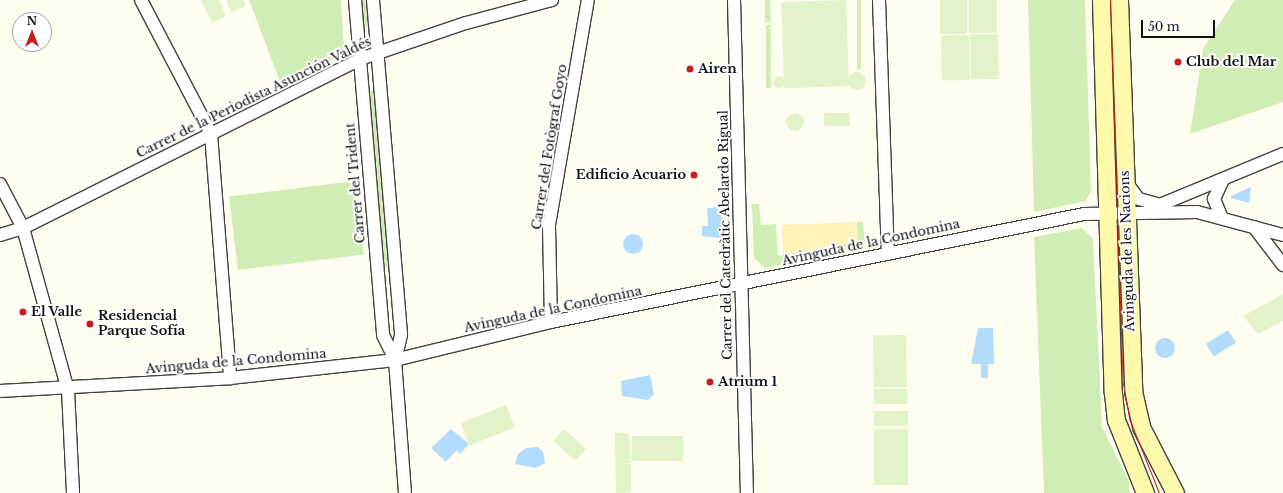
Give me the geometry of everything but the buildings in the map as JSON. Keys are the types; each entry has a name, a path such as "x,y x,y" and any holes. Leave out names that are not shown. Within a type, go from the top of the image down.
{"main road":[{"name":"Avinguda de les Nacions","path":"1101,0 1107,213 1116,420 1145,493"},
{"name":"Avinguda de les Nacions","path":"1119,0 1126,182 1132,211 1133,391 1143,433 1175,493"}],"street":[{"path":"141,0 211,134 230,378"},
{"name":"Carrer del Trident","path":"355,0 383,335 395,360"},
{"name":"Carrer del Trident","path":"373,0 401,335 395,360 405,493"},
{"name":"Carrer de la Periodista Asunción Valdés","path":"0,235 23,228 360,59 552,0"},
{"name":"Carrer del Fotògraf Goyo","path":"551,322 549,225 588,0"},
{"name":"Carrer del Catedràtic Abelardo Rigual","path":"734,0 747,493"},
{"path":"879,0 888,254"},
{"path":"1132,211 1163,206 1283,154"},
{"path":"1222,218 1214,199 1223,180"},
{"path":"1126,182 1139,199 1163,206"},
{"path":"0,184 23,228 68,390 73,493"},
{"path":"1132,211 1197,212 1283,235"},
{"name":"Avinguda de la Condomina","path":"0,391 68,390 230,378 395,360 551,322 742,285 1084,214 1132,211"},
{"path":"1254,227 1283,265"}],"green space":[{"path":"201,0 219,0 226,16 212,23"},
{"path":"226,0 243,0 246,6 231,13"},
{"path":"249,0 341,0 344,48 337,57 281,84"},
{"path":"362,0 368,0 368,27 362,27"},
{"path":"765,0 770,0 771,22 765,23"},
{"path":"846,0 849,86 784,88 781,2"},
{"path":"857,0 861,0 861,69 857,69"},
{"path":"940,0 967,0 967,34 940,34"},
{"path":"969,0 997,0 997,33 969,33"},
{"path":"1028,0 1085,0 1091,191 1086,201 1034,212"},
{"path":"1235,0 1283,0 1283,102 1190,134 1203,49"},
{"path":"766,25 771,25 771,88 766,88"},
{"path":"970,34 998,34 999,79 971,79"},
{"path":"941,35 969,35 970,80 942,80"},
{"path":"857,72 863,75 866,81 863,87 857,90 851,87 848,81 851,75"},
{"path":"779,76 783,78 785,82 783,86 779,88 775,86 773,82 775,78"},
{"path":"368,91 375,91 389,269 383,265"},
{"path":"795,113 801,116 804,122 801,128 795,131 789,128 786,122 789,116"},
{"path":"824,113 850,113 850,126 824,126"},
{"path":"355,181 364,254 238,270 229,196"},
{"path":"752,204 759,204 761,225 776,224 778,256 858,241 857,222 863,222 865,246 765,268 754,258"},
{"path":"1082,228 1093,239 1102,427 1129,481 1129,493 1044,493 1034,237"},
{"path":"1283,294 1283,321 1258,334 1243,316"},
{"path":"906,335 907,387 874,388 873,336"},
{"path":"874,389 907,389 907,404 874,404"},
{"path":"506,405 515,427 470,446 461,423"},
{"path":"874,411 908,411 908,426 874,426"},
{"path":"564,429 586,449 576,461 553,441"},
{"path":"874,429 908,429 908,485 874,485"},
{"path":"615,433 629,433 631,463 622,463 631,464 631,492 616,493"},
{"path":"632,436 683,436 683,461 632,461"}],"sand":[{"path":"857,222 858,241 783,255 782,225"}],"water":[{"path":"1251,187 1249,203 1231,198 1231,196"},
{"path":"721,207 722,238 702,236 702,226 708,226 707,208"},
{"path":"633,234 640,237 643,244 640,251 633,254 626,251 623,244 626,237"},
{"path":"978,328 993,328 994,364 988,364 988,378 981,378 981,364 971,364"},
{"path":"1228,330 1236,343 1214,356 1206,344"},
{"path":"1165,338 1172,341 1175,348 1172,355 1165,358 1158,355 1155,348 1158,341"},
{"path":"650,375 654,394 648,400 622,396 621,381"},
{"path":"451,429 469,444 460,454 457,450 446,462 431,448"},
{"path":"538,447 543,452 545,463 536,468 515,464 518,454 526,448"}],"tram line":[{"path":"1110,0 1123,383 1129,418 1159,493"}],"place":[{"name":"Club del Mar","path":"1178,62"},
{"name":"Airen","path":"690,69"},
{"name":"Edificio Acuario","path":"694,175"},
{"name":"El Valle","path":"23,312"},
{"name":"Residencial Parque Sofía","path":"90,324"},
{"name":"Atrium 1","path":"710,382"}]}
